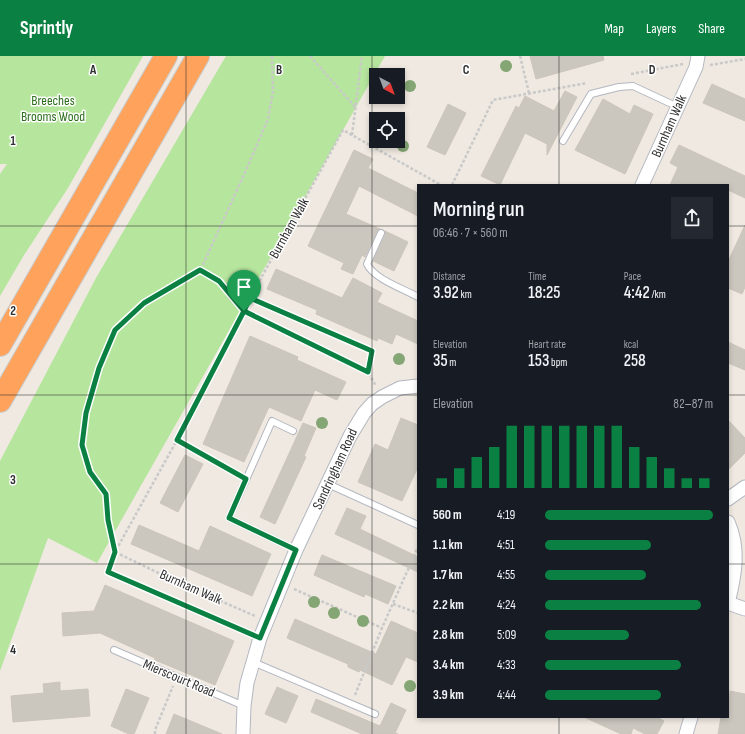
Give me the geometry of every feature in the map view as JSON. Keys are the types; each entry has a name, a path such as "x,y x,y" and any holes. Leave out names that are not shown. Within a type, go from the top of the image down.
{"highway":[{"path":"0,345 166,56"},
{"path":"0,401 198,56"}],"street":[{"name":"Burnham Walk","path":"642,184 697,62"},
{"name":"Sandringham Road","path":"243,734 247,683 266,621 283,584 296,550 357,423 372,404 382,397 400,388 417,386"},
{"path":"729,498 745,487"},
{"path":"729,525 735,543 736,554 734,575 729,598"},
{"path":"729,603 745,609"},
{"path":"686,734 691,718"}],"lane":[{"path":"563,141 591,94 619,87 633,86 678,107"},
{"path":"381,233 367,264 370,270 417,296"},
{"path":"293,431 272,421 229,518 296,550"},
{"path":"328,484 417,525"},
{"name":"Mierscourt Road","path":"114,650 244,706"},
{"path":"253,662 375,714"}],"path":[{"path":"115,552 108,520 106,494 90,472 82,445 86,413 94,383 115,330 144,303 200,270 268,119 273,91 272,56"},
{"path":"310,56 355,107"},
{"path":"362,56 352,135 439,184"},
{"path":"520,56 529,93"},
{"path":"626,75 688,62 745,59"},
{"path":"452,184 493,100 588,82 591,94"},
{"name":"Burnham Walk","path":"260,638 108,572 115,552 177,440 250,298 343,130 352,135"},
{"path":"200,270 219,281 244,311 368,372 382,397"},
{"path":"250,298 372,351 368,372"},
{"path":"177,440 246,479"},
{"path":"352,703 382,628 417,549"},
{"name":"Burnham Walk","path":"115,552 171,579 266,621"},
{"path":"283,584 382,628"},
{"path":"393,604 417,613"},
{"path":"155,734 155,730 177,677"}],"green space":[{"name":"Breeches Brooms Wood","path":"0,56 143,56 68,188 24,255 0,296 0,174 7,164 0,164"},
{"path":"226,56 385,56 378,68 369,68 369,84 97,563 48,538 0,671 0,461 96,278"}],"building":[{"path":"530,56 603,56 604,60 536,79"},
{"path":"712,84 745,99 745,121 703,103"},
{"path":"565,91 577,97 547,155 547,144 525,133 500,184 481,176 516,106 519,108 525,96 554,111"},
{"path":"603,99 630,114 634,105 653,114 625,174 575,150"},
{"path":"448,104 466,113 445,155 427,147"},
{"path":"679,145 745,176 745,198 729,190 729,184 670,184 678,167 670,163"},
{"path":"354,150 373,159 368,168 417,192 417,215 359,186 346,214 380,229 377,231 365,257 362,255 353,274 341,269 344,263 308,246"},
{"path":"745,225 745,287 742,294 729,288 729,260"},
{"path":"385,231 408,242 394,271 373,261 385,235"},
{"path":"276,269 342,298 353,278 382,293 377,302 417,321 417,344 396,334 392,344 378,338 377,341 316,314 317,310 267,289"},
{"path":"250,336 298,357 297,360 346,382 337,400 315,390 301,421 269,407 244,462 203,444"},
{"path":"729,342 745,350 745,370 729,363"},
{"path":"401,418 417,425 417,469 402,501 358,482 375,444 388,450"},
{"path":"729,421 745,438 745,453 729,469"},
{"path":"303,423 316,428 304,456 306,457 275,524 260,517"},
{"path":"185,455 203,464 178,512 160,503"},
{"path":"347,508 366,516 360,529 417,557 417,572 335,534"},
{"path":"139,525 199,551 210,526 271,554 252,596 131,544"},
{"path":"322,555 396,586 388,604 365,594 364,597 314,575"},
{"path":"105,585 234,641 215,685 155,660 155,658 100,633 63,636 62,613 94,611"},
{"path":"295,619 376,654 391,621 417,633 417,662 406,657 392,685 360,670 359,672 348,667 348,664 287,638"},
{"path":"60,682 60,691 88,689 90,716 13,722 11,696 44,693 43,684"},
{"path":"277,687 298,696 286,723 265,714"},
{"path":"126,689 149,698 134,734 129,734 111,726"},
{"path":"730,691 745,694 745,734 718,734 721,718 729,718"},
{"path":"316,699 380,726 391,703 406,710 395,733 398,734 362,734 311,712"},
{"path":"174,714 222,734 166,734"},
{"path":"586,718 659,718 664,721 657,734 645,734 633,728 631,734 621,734"}],"route":[{"path":"244,311 177,440 246,479 229,518 296,550 260,638 108,572 115,552 108,520 106,494 90,472 82,445 86,413 99,368 115,330 144,303 200,270 219,281 244,311 250,298 372,351 368,372 244,311"}]}
